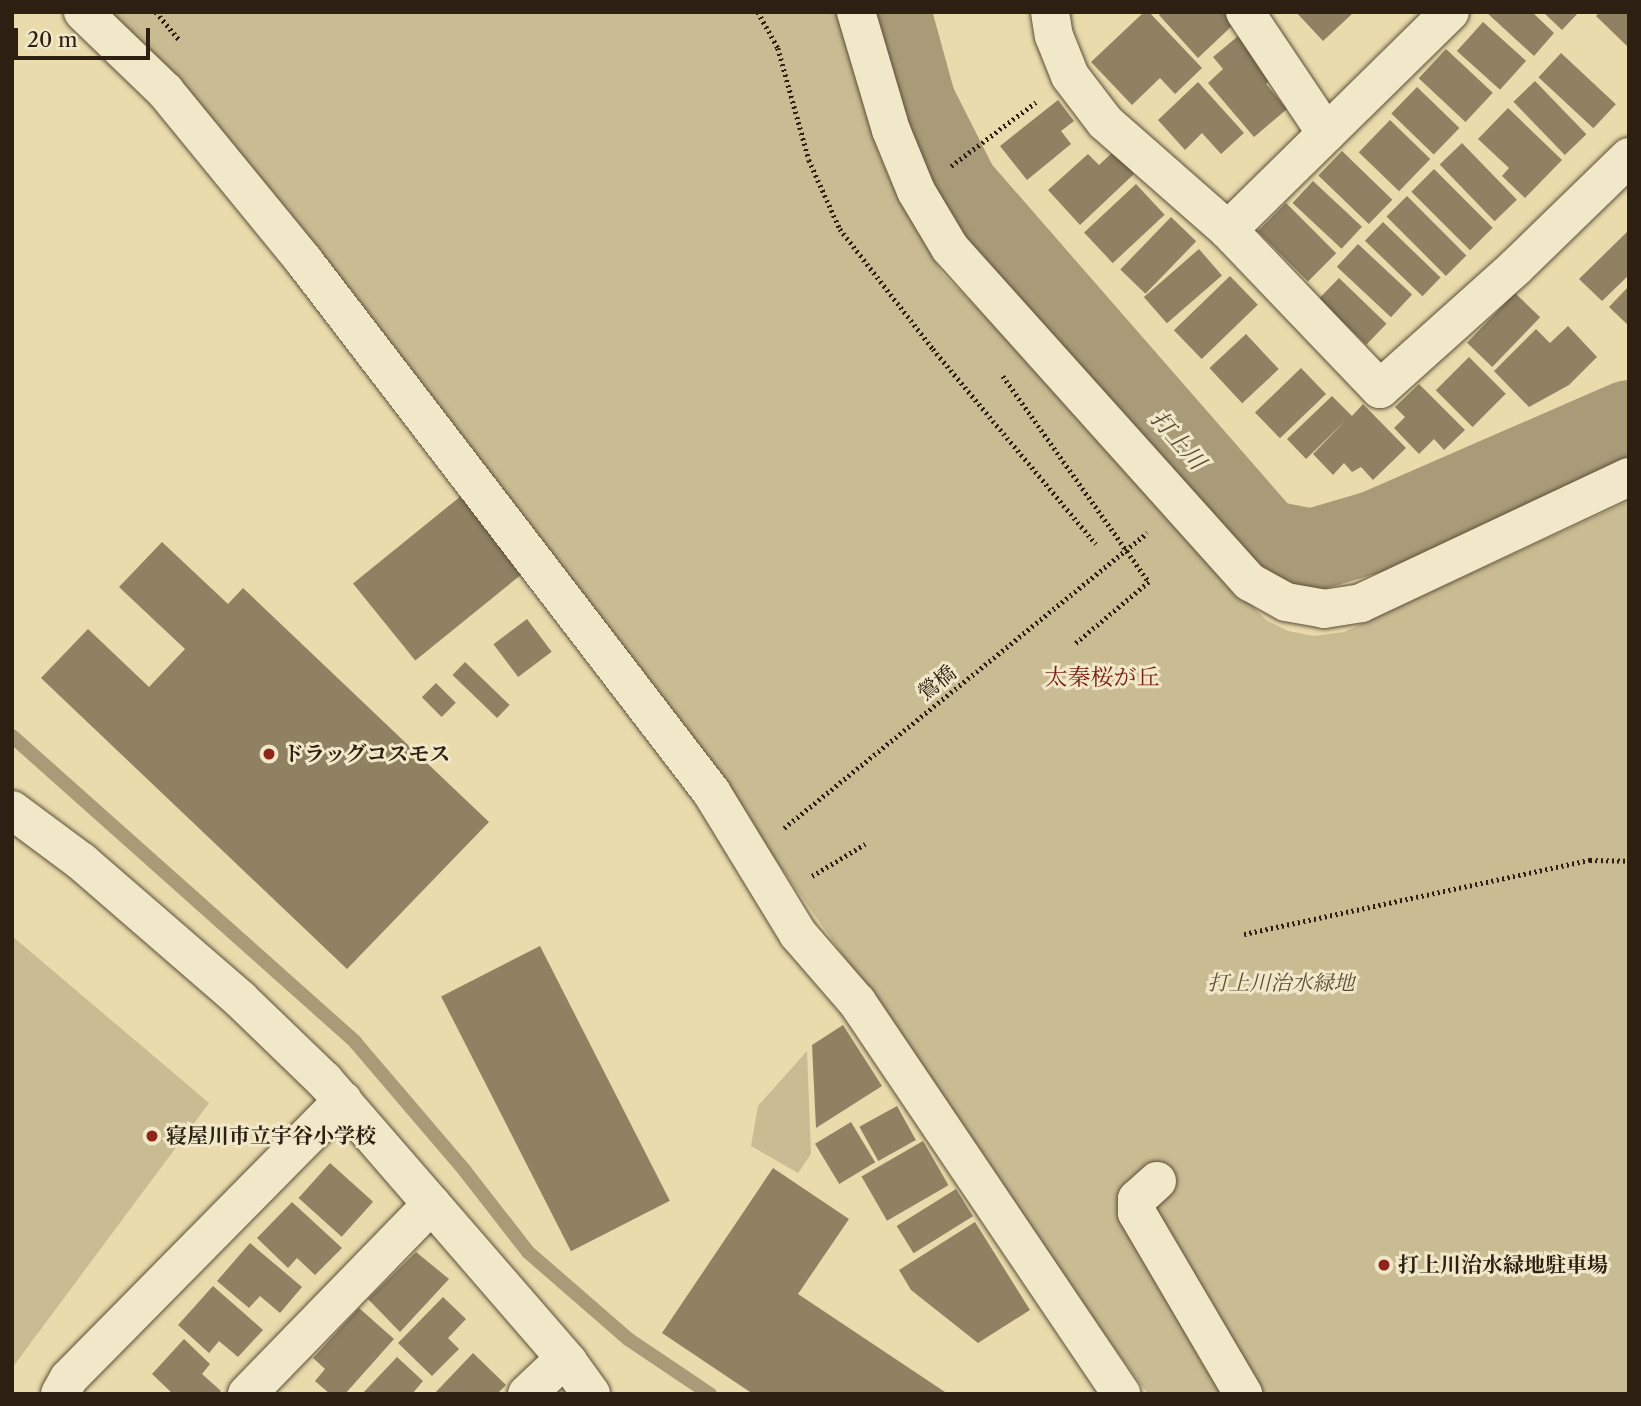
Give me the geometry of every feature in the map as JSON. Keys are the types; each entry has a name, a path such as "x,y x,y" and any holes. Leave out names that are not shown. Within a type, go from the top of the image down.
{"street":[{"path":"83,12 165,91 295,250 712,793 797,934 857,1002 1121,1394"},
{"path":"856,12 891,130 916,191 950,248 1250,582 1286,602 1324,610 1361,603 1629,477"},
{"path":"1051,12 1054,36 1070,76 1105,121 1228,230 1381,389 1516,267 1629,157"},
{"path":"1245,12 1326,133"},
{"path":"1228,230 1450,12"},
{"path":"12,810 82,862 240,999 343,1100 591,1394"},
{"path":"60,1394 69,1378 343,1100"},
{"path":"1157,1181 1137,1199 1137,1213 1243,1394"},
{"path":"270,1386 432,1204"},
{"path":"527,1394 564,1359"}],"path":[{"path":"758,12 778,48 787,89 810,160 840,229 933,349 1096,544"},
{"path":"976,148 1070,76"},
{"name":"鶯橋","path":"778,833 1126,550"},
{"path":"1074,645 1149,582"},
{"path":"807,878 865,844"},
{"path":"1244,934 1590,860 1629,861"}],"green space":[{"name":"打上川治水緑地","path":"102,12 836,12 849,44 878,151 895,191 942,273 1024,355 1156,504 1266,620 1288,631 1314,636 1344,632 1629,501 1629,1394 1148,1394 1020,1218 852,968 679,723"},
{"path":"12,936 209,1103 12,1368"},
{"path":"807,1051 811,1154 798,1173 751,1146 758,1106"}],"building":[{"path":"1144,12 1149,12 1202,68 1175,94 1160,78 1132,105 1091,62"},
{"path":"1162,12 1225,12 1235,23 1198,58 1159,15"},
{"path":"1296,12 1350,12 1352,14 1323,41"},
{"path":"1486,12 1532,12 1554,33 1534,56"},
{"path":"1543,12 1579,12 1562,30"},
{"path":"1600,12 1629,12 1629,48 1596,16"},
{"path":"1483,22 1526,61 1500,90 1457,51"},
{"path":"1243,32 1278,74 1266,84 1287,109 1254,137 1208,83 1223,69 1213,57"},
{"path":"1446,49 1493,93 1466,122 1419,78"},
{"path":"1561,53 1616,104 1593,128 1538,77"},
{"path":"1535,81 1586,134 1565,155 1513,102"},
{"path":"1198,82 1244,133 1221,154 1202,133 1185,150 1158,120"},
{"path":"1417,87 1459,128 1434,155 1391,114"},
{"path":"1058,100 1074,121 1061,131 1071,144 1027,180 1000,146"},
{"path":"1508,108 1562,160 1525,198 1502,176 1509,168 1478,139"},
{"path":"1390,120 1430,159 1399,191 1359,152"},
{"path":"1462,143 1517,200 1495,221 1440,165"},
{"path":"1114,151 1134,174 1080,225 1048,190 1088,154 1099,165"},
{"path":"1342,151 1392,200 1369,224 1318,175"},
{"path":"1434,169 1493,228 1470,250 1411,192"},
{"path":"1313,181 1362,227 1342,249 1293,203"},
{"path":"1136,184 1165,215 1113,263 1084,232"},
{"path":"1407,196 1466,255 1446,276 1386,217"},
{"path":"1286,203 1336,253 1308,281 1258,231"},
{"path":"1171,217 1196,241 1145,294 1120,270"},
{"path":"1383,222 1441,278 1422,296 1365,241"},
{"path":"1629,230 1629,275 1602,301 1579,279"},
{"path":"1358,244 1412,294 1391,317 1337,267"},
{"path":"1199,249 1222,275 1167,323 1144,297"},
{"path":"1230,276 1258,305 1202,359 1174,330"},
{"path":"1339,278 1386,324 1366,345 1319,299"},
{"path":"1629,286 1629,326 1609,307"},
{"path":"1515,293 1540,317 1492,367 1467,343"},
{"path":"1568,326 1597,357 1569,385 1529,407 1494,371 1536,329 1550,343"},
{"path":"1246,334 1279,369 1242,403 1209,368"},
{"path":"1469,357 1506,394 1473,427 1436,390"},
{"path":"1301,368 1326,394 1280,438 1255,412"},
{"path":"1419,384 1465,430 1444,450 1434,439 1419,454 1394,428 1405,417 1395,407"},
{"path":"1332,396 1352,416 1363,404 1406,448 1373,480 1361,467 1352,472 1344,463 1333,475 1313,454 1345,421 1306,459 1287,439"},
{"path":"461,496 523,573 415,660 353,583"},
{"name":"ドラッグコスモス","path":"162,542 228,604 243,588 489,822 347,969 41,678 88,629 149,687 185,649 119,587"},
{"path":"527,619 552,652 518,677 493,644"},
{"path":"465,662 510,705 497,718 452,675"},
{"path":"436,683 456,703 442,717 422,697"},
{"path":"540,946 670,1201 571,1251 441,996"},
{"path":"843,1025 882,1086 816,1128 812,1045"},
{"path":"897,1106 916,1140 878,1161 859,1127"},
{"path":"851,1122 875,1162 839,1184 815,1144"},
{"path":"923,1141 949,1185 887,1221 862,1176"},
{"path":"330,1163 373,1202 342,1237 299,1198"},
{"path":"773,1168 849,1219 798,1294 948,1394 753,1394 662,1333"},
{"path":"956,1189 973,1216 914,1253 897,1226"},
{"path":"292,1202 342,1248 315,1275 297,1258 288,1268 257,1238"},
{"path":"975,1222 1030,1310 978,1343 911,1290 899,1270"},
{"path":"250,1243 302,1287 280,1313 260,1296 249,1308 217,1281"},
{"path":"416,1252 449,1279 400,1332 368,1299"},
{"path":"213,1286 263,1330 238,1357 219,1341 209,1353 178,1325"},
{"path":"443,1297 466,1319 448,1338 459,1349 432,1376 398,1343"},
{"path":"359,1308 394,1339 345,1394 330,1394 315,1381 325,1369 313,1358"},
{"path":"184,1339 210,1364 202,1374 221,1391 218,1394 173,1394 152,1374"},
{"path":"473,1353 506,1385 497,1394 434,1394"},
{"path":"397,1357 423,1381 412,1394 362,1394"}],"waterway":[{"name":"打上川","path":"890,12 915,103 958,188 1266,541 1312,550 1376,531 1629,421"},
{"path":"12,736 355,1042 465,1171 528,1252 628,1339 710,1394"}],"place":[{"name":"ドラッグコスモス","path":"269,754"},
{"name":"寝屋川市立宇谷小学校","path":"152,1136"},
{"name":"打上川治水緑地駐車場","path":"1384,1265"}],"district":[{"name":"太秦桜が丘","path":"1102,677"}]}
